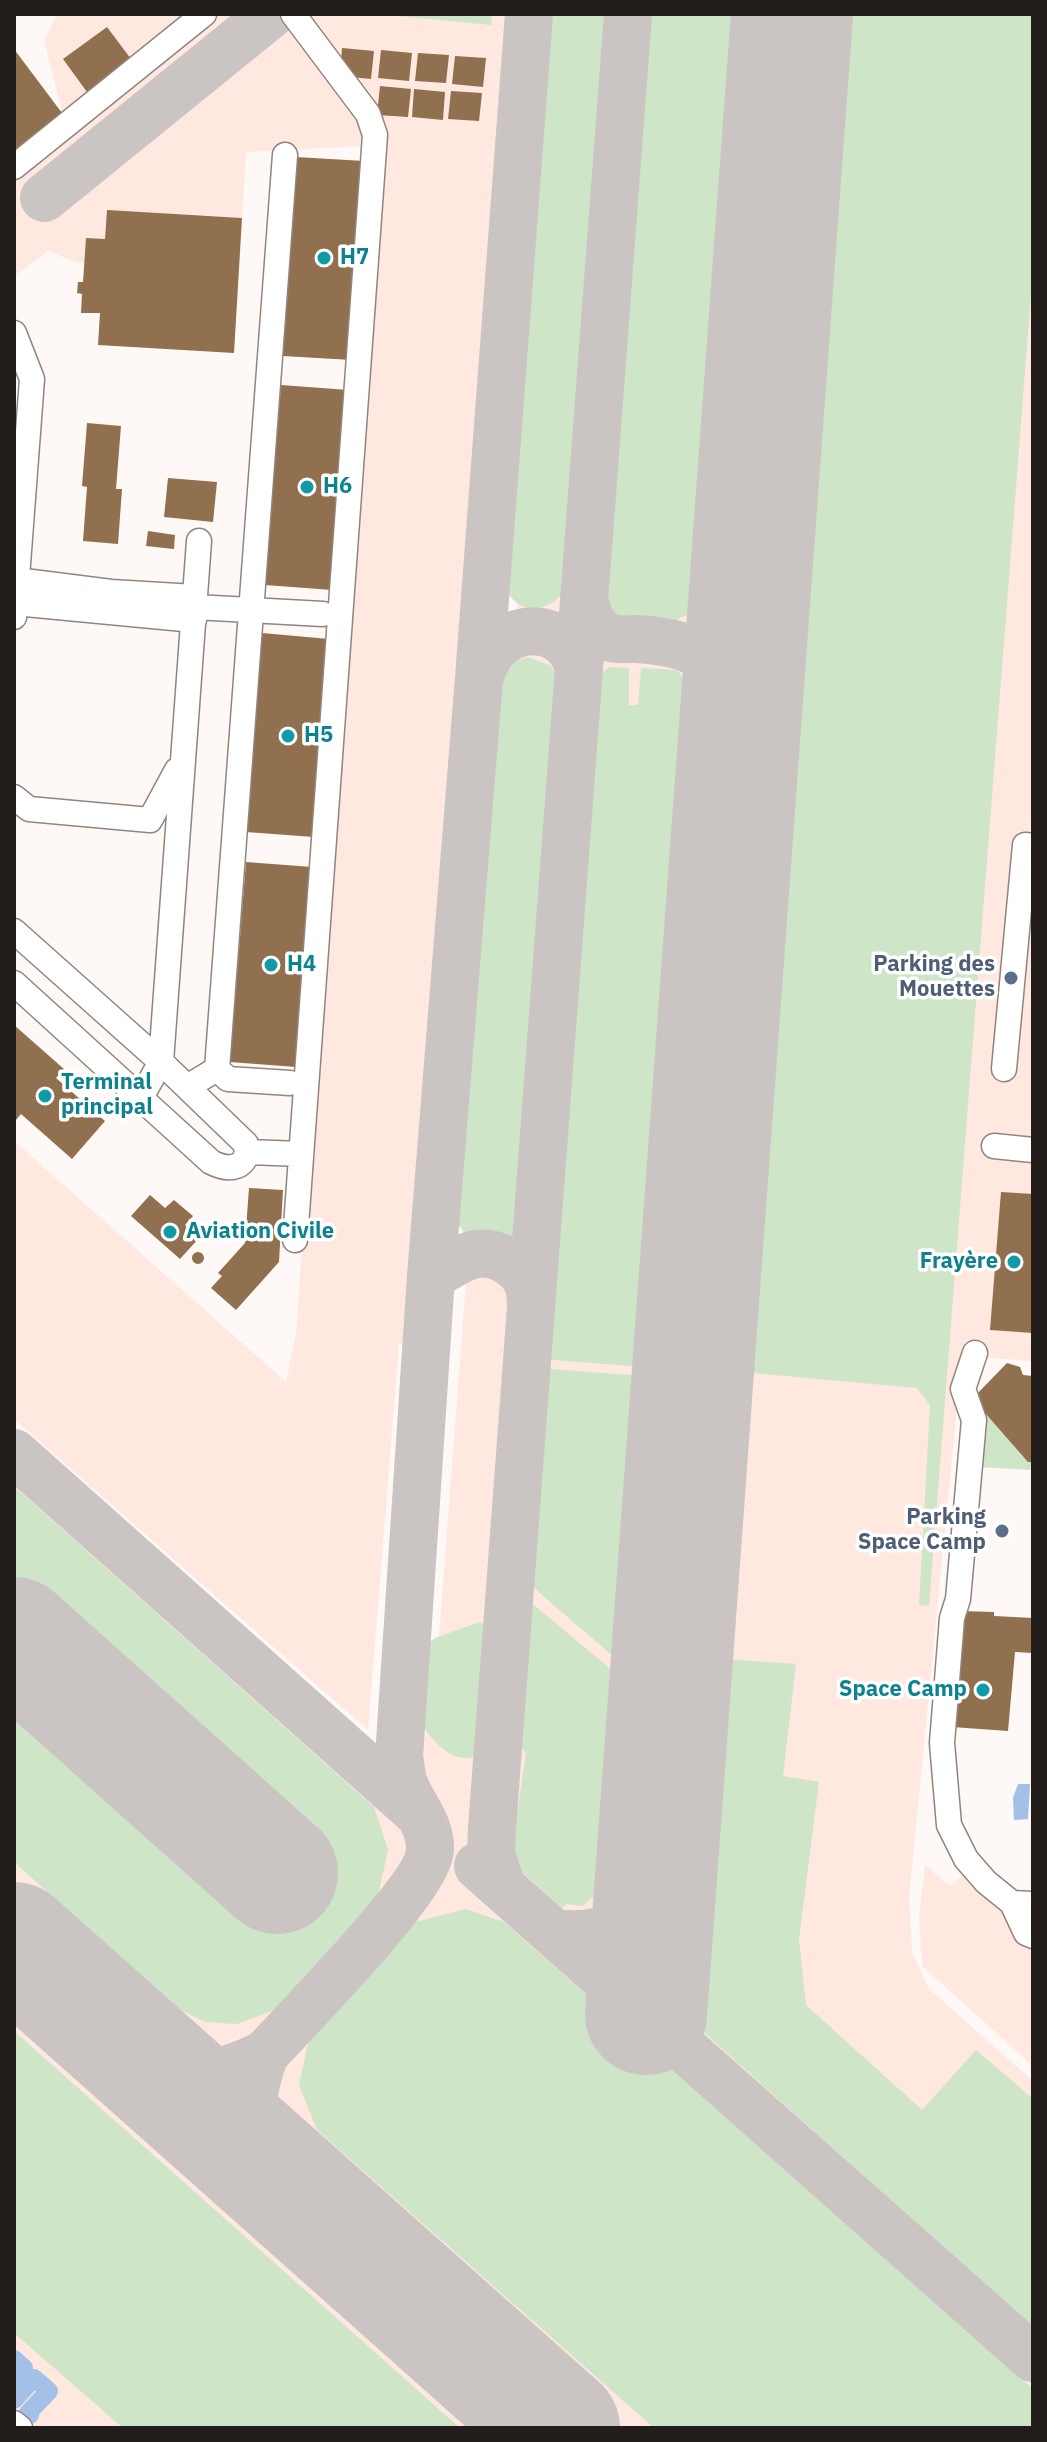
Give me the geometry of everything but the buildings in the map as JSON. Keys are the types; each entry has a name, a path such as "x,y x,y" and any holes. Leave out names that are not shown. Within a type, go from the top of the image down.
{"street":[{"path":"14,167 204,14"},
{"path":"293,14 368,114 375,135 295,1240"},
{"path":"217,1069 285,155"},
{"path":"14,333 32,379 14,617"},
{"path":"141,1097 161,1062 199,541"},
{"path":"16,591 111,592 195,608 323,614"},
{"path":"14,797 29,809 150,820 182,761"},
{"path":"1004,1069 1025,845 1033,846"},
{"path":"14,931 161,1062 246,1144 248,1152 244,1161 235,1167 223,1168 211,1162 14,983"},
{"path":"217,1069 228,1079 290,1083"},
{"path":"187,1087 217,1069"},
{"path":"994,1146 1033,1150"},
{"path":"248,1152 301,1154"},
{"path":"975,1353 963,1389 974,1420 942,1743 949,1825 966,1859 986,1882 1022,1904 1026,1933 1033,1936"},
{"path":"14,2423 20,2428"}],"shaded area":[{"path":"58,14 1033,14 1033,1361 962,1356 909,1897 912,1952 929,1989 1033,2081 1033,2428 14,2428 14,1481 392,1818 433,1716 520,570 548,110 522,111 434,1347 399,1344 368,1730 14,1419 14,1141 286,1382 296,1334 380,145 246,152 242,218 203,215 175,319 142,273 73,261 48,251 16,275 14,150 62,112 44,40"},
{"path":"980,1861 1026,1898 1033,1898 1033,2066 922,1966 919,1919 925,1865 950,1886"}],"green space":[{"path":"378,14 491,14 492,25"},
{"path":"539,14 613,14 573,581 553,602 532,608 522,606 513,599 499,573"},
{"path":"641,14 750,14 707,591 696,610 676,620 619,617 605,604 597,581"},
{"path":"835,14 1033,14 1033,269 929,1606 919,1605 930,1405 917,1388 731,1371"},
{"path":"528,657 551,666 564,690 523,1221 511,1237 489,1242 467,1237 455,1220 495,682 507,665"},
{"path":"609,667 629,668 629,705 638,705 641,668 677,670 694,698 645,1367 540,1359 590,696 594,680"},
{"path":"539,1368 643,1376 620,1662 527,1582"},
{"path":"979,1406 1033,1462 1033,1470 975,1467"},
{"path":"14,1486 374,1807 388,1850 378,1895 277,2009 237,2024 205,2022 179,2009 14,1862"},
{"path":"523,1596 619,1676 606,1873 597,1894 582,1906 567,1904 562,1908 510,1861 526,1753 511,1736"},
{"path":"480,1622 493,1633 485,1754 463,1758 447,1752 419,1723 423,1648 435,1638"},
{"path":"726,1659 796,1664 783,1776 819,1782 799,1939 806,2005 922,2110 976,2050 1033,2099 1033,2328 699,2028 691,2008 691,1961 712,1668"},
{"path":"466,1909 504,1922 1033,2389 1033,2428 654,2428 317,2130 299,2085 309,2039 415,1922"},
{"path":"14,2031 460,2428 123,2428 14,2333"}],"water":[{"path":"1018,1784 1030,1784 1028,1819 1014,1820 1013,1798"}],"waterway":[{"path":"14,2359 24,2368 14,2379"},
{"path":"14,2400 34,2378 49,2391 28,2413 30,2415"}],"taxiway":[{"path":"44,198 271,14"},
{"path":"294,2192 261,2143 256,2128 254,2096 265,2054 386,1921 424,1867 430,1849 424,1823 403,1781 399,1757 431,1276 529,14"},
{"path":"502,1887 491,1855 492,1828 628,14"},
{"path":"584,599 592,622 605,636 675,644 708,660 729,686 740,729"},
{"path":"479,678 494,649 505,640 531,631 543,632 565,644 574,655 579,669"},
{"path":"431,1276 471,1255 500,1257 514,1265 525,1277 530,1290 531,1309"},
{"path":"14,1453 417,1812"},
{"path":"478,1866 1033,2358"},
{"path":"554,1933 589,1933 616,1925 637,1906 656,1876"},
{"path":"138,2053 174,2067 202,2072 215,2072 265,2054"}],"runway":[{"path":"646,2014 792,14"},
{"path":"14,1638 277,1873"},
{"path":"14,1943 559,2428"}],"place":[{"name":"H7","path":"324,258"},
{"name":"H6","path":"307,487"},
{"name":"H5","path":"288,736"},
{"name":"H4","path":"271,965"},
{"name":"Parking des Mouettes","path":"1011,978"},
{"name":"Terminal principal","path":"45,1096"},
{"name":"Aviation Civile","path":"170,1232"},
{"name":"Frayère","path":"1014,1262"},
{"name":"Parking Space Camp","path":"1002,1531"},
{"name":"Space Camp","path":"983,1690"}]}
